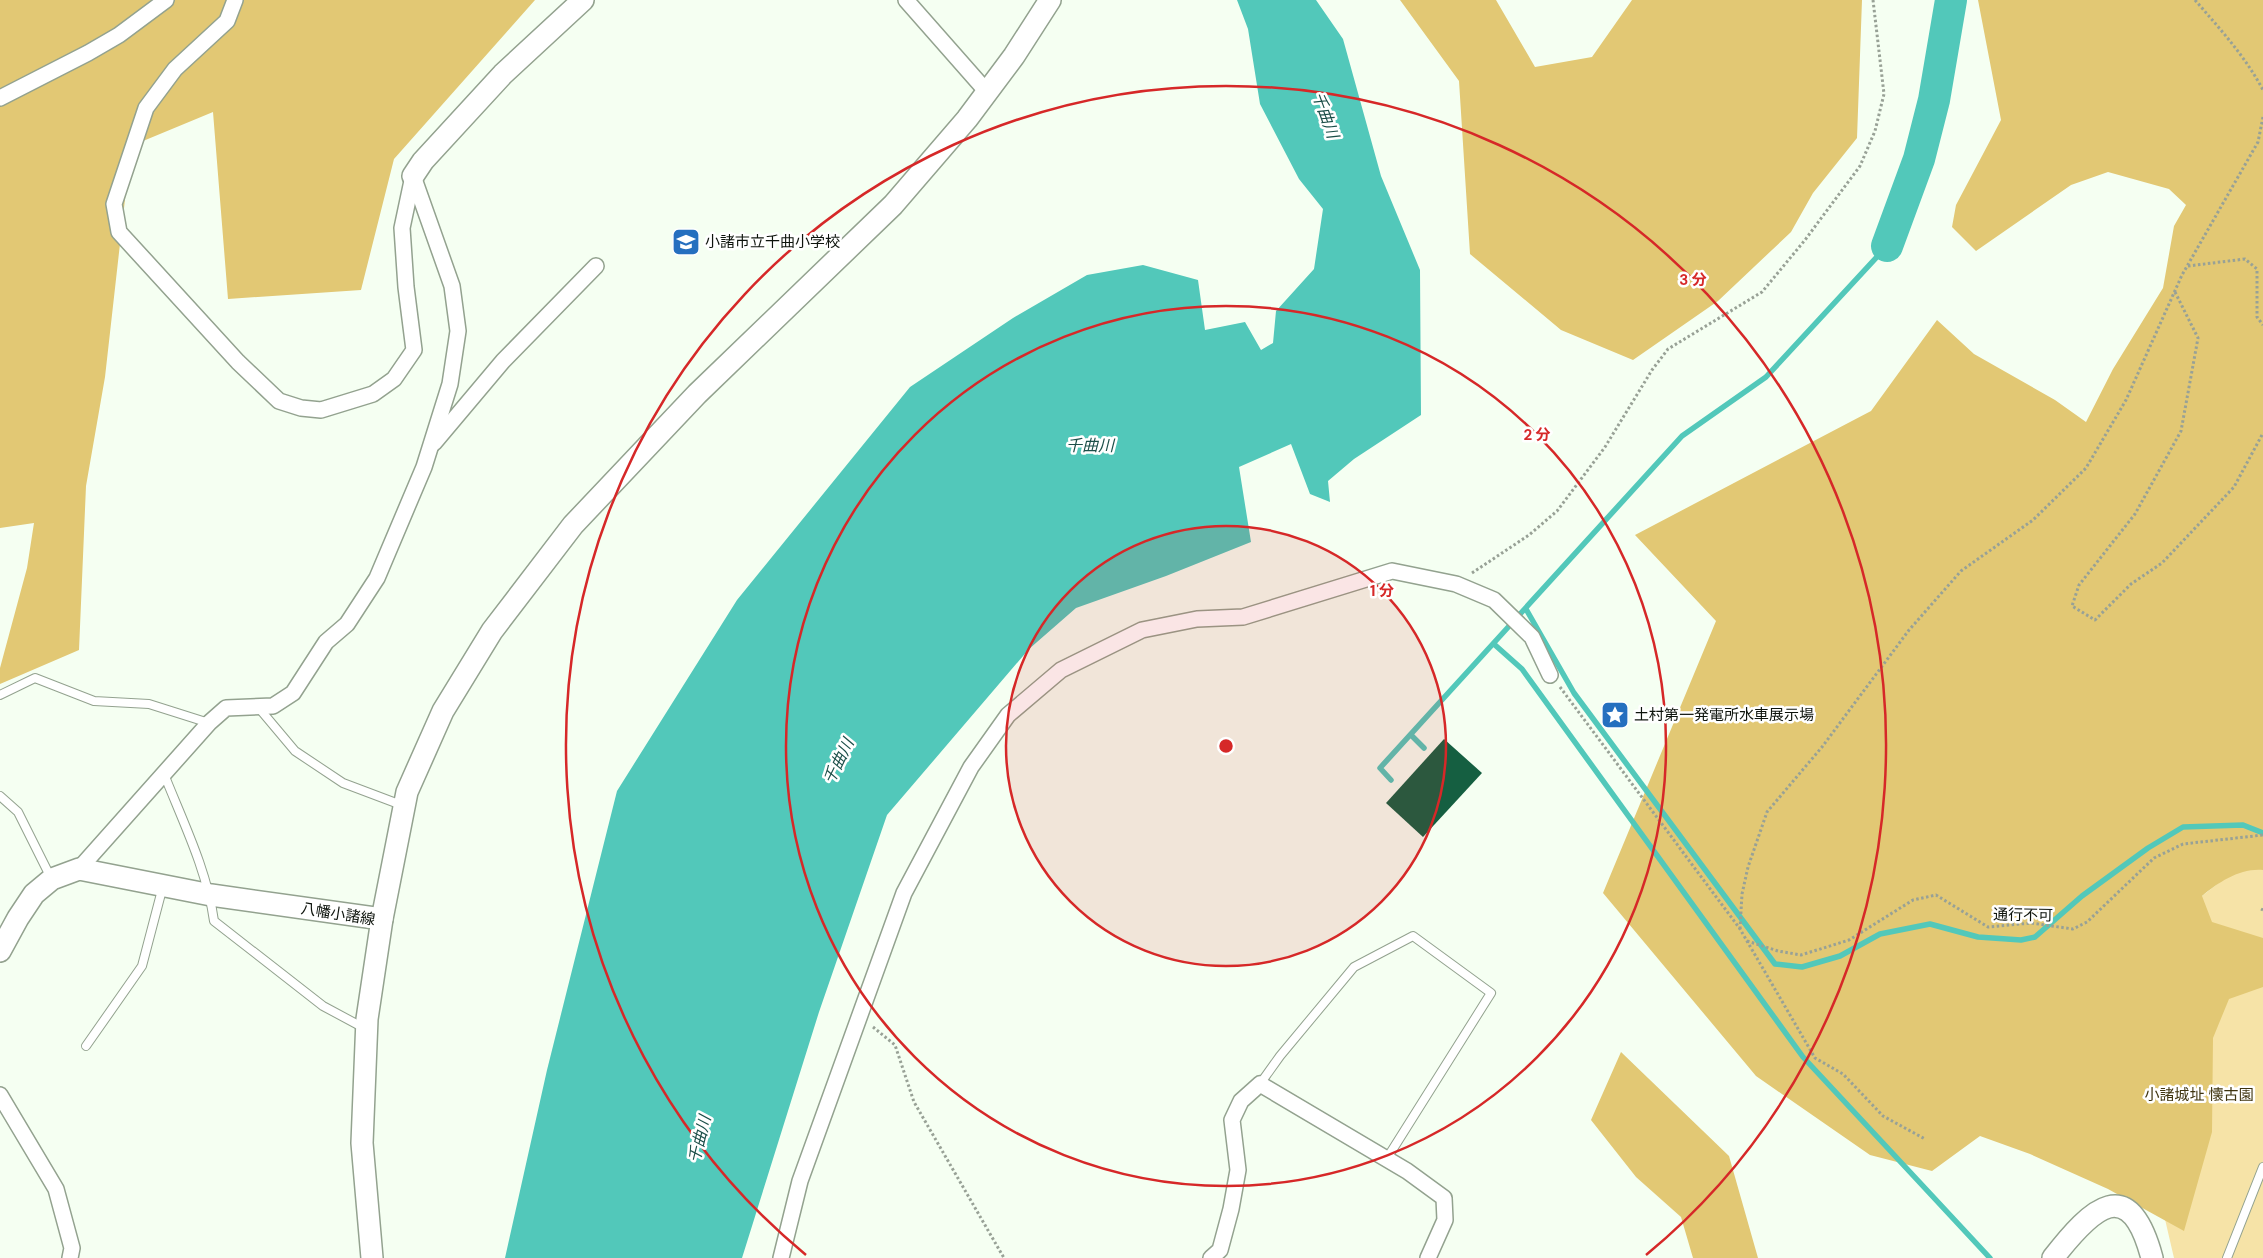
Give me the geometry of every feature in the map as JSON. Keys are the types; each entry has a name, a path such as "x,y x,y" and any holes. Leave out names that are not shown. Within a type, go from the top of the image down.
{"street":[{"path":"0,98 119,35 166,0"},
{"path":"235,0 227,21 175,69 146,108 114,204 119,232 238,362 279,401 300,408 321,410 373,394 394,379 414,350 406,287 402,228 413,176 423,161 503,74 583,0"},
{"path":"906,0 987,92"},
{"path":"382,919 406,792 442,711 492,631 573,525 697,394 893,205 967,119 1014,56 1050,0"},
{"path":"0,951 34,894 52,879 79,868 208,723 226,708 273,706 294,693 326,642 347,624 377,578 430,448 450,384 458,331 452,286 413,176"},
{"path":"430,448 503,361 596,266"},
{"path":"781,1258 800,1181 904,893 971,767 1008,715 1061,670 1142,630 1197,619 1243,618 1392,572 1456,584 1494,600 1532,637 1550,675"},
{"name":"八幡小諸線","path":"79,868 211,895 382,919 367,1030 362,1144 372,1258"},
{"path":"1211,1258 1220,1250 1231,1209 1238,1170 1232,1120 1241,1101 1260,1084 1407,1171 1444,1198 1445,1220 1428,1258"},
{"path":"0,1095 56,1189 72,1248 70,1258"},
{"path":"2053,1258 2079,1225 2100,1210 2117,1206 2127,1208 2138,1219 2152,1258"}],"lane":[{"path":"0,695 35,678 94,701 149,704 208,723"},
{"path":"258,707 295,751 344,783 404,806"},
{"path":"164,774 211,895 214,921 323,1006 367,1030"},
{"path":"0,796 18,812 52,879"},
{"path":"86,1046 142,966 163,884"},
{"path":"1260,1084 1280,1056 1354,967 1413,936 1491,993 1386,1160"},
{"path":"2228,1258 2263,1167"}],"path":[{"path":"1456,584 1529,535 1557,511 1606,447 1652,370 1668,349 1762,292 1805,240 1860,166 1875,132 1884,94 1873,0"},
{"path":"2195,0 2238,49 2252,68 2263,90"},
{"path":"1740,929 1742,894 1748,867 1767,812 1822,747 1909,630 1960,571 2034,520 2086,468 2126,400 2187,266 2258,142 2263,117"},
{"path":"2187,266 2245,259 2257,269 2257,317 2263,325"},
{"path":"2175,291 2198,338 2182,431 2135,514 2080,586 2072,606 2095,620 2131,584 2162,563 2234,487 2263,433"},
{"path":"1550,675 1740,929 1816,1058 1843,1074 1883,1116 1925,1139"},
{"name":"通行不可","path":"1747,940 1778,951 1802,955 1849,940 1912,900 1936,895 1988,927 2031,923 2073,928 2087,922 2154,858 2183,844 2263,835"},
{"path":"859,1015 894,1045 914,1102 1004,1258"}],"green space":[{"path":"0,0 535,0 394,159 361,290 228,299 213,112 131,146 105,377 86,486 79,650 0,684 0,668 27,568 34,523 0,528"},
{"path":"1400,0 1496,0 1535,67 1592,57 1632,0 1862,0 1857,138 1813,193 1791,232 1718,301 1633,360 1561,330 1470,254 1459,81"},
{"path":"1978,0 2263,0 2263,870 2246,871 2230,877 2202,896 2212,922 2263,938 2263,987 2229,999 2213,1038 2212,1132 2184,1231 2108,1189 2030,1154 1980,1136 1932,1171 1870,1155 1756,1076 1603,893 1716,621 1635,535 1871,411 1937,320 1974,354 2055,400 2086,422 2113,369 2163,288 2174,226 2186,205 2169,189 2108,172 2071,185 1976,251 1952,227 1956,205 2001,120"},
{"name":"小諸城址 懐古園","path":"2263,830 2263,1258 2174,1258 2151,1159 2202,896 2220,882"},
{"path":"1621,1052 1729,1156 1758,1258 1693,1258 1681,1217 1636,1177 1591,1120"}],"water":[{"name":"千曲川","path":"1237,0 1316,0 1343,39 1381,176 1420,270 1421,415 1354,459 1328,481 1330,502 1310,494 1291,444 1239,467 1251,542 1166,576 1076,608 1029,649 887,815 819,1012 742,1258 505,1258 547,1070 617,791 737,600 910,387 1013,318 1087,275 1143,265 1198,280 1205,330 1245,322 1261,350 1273,343 1276,311 1314,269 1323,209 1299,179 1260,104 1248,29"}],"building":[{"path":"1444,739 1482,773 1423,837 1386,803"}],"waterway":[{"path":"1887,246 1919,159 1934,100 1951,0"},
{"path":"1391,780 1380,768 1682,436 1766,377 1887,246"},
{"path":"1526,609 1574,693 1775,964 1802,967 1840,956 1880,934 1930,924 1978,937 2021,940 2035,937 2082,896 2148,848 2183,827 2243,825 2263,833"},
{"path":"1495,645 1522,669 1803,1057 1990,1258"},
{"path":"1411,735 1424,748"}],"place":[{"name":"小諸市立千曲小学校","path":"686,242"},
{"name":"土村第一発電所水車展示場","path":"1615,715"}]}
